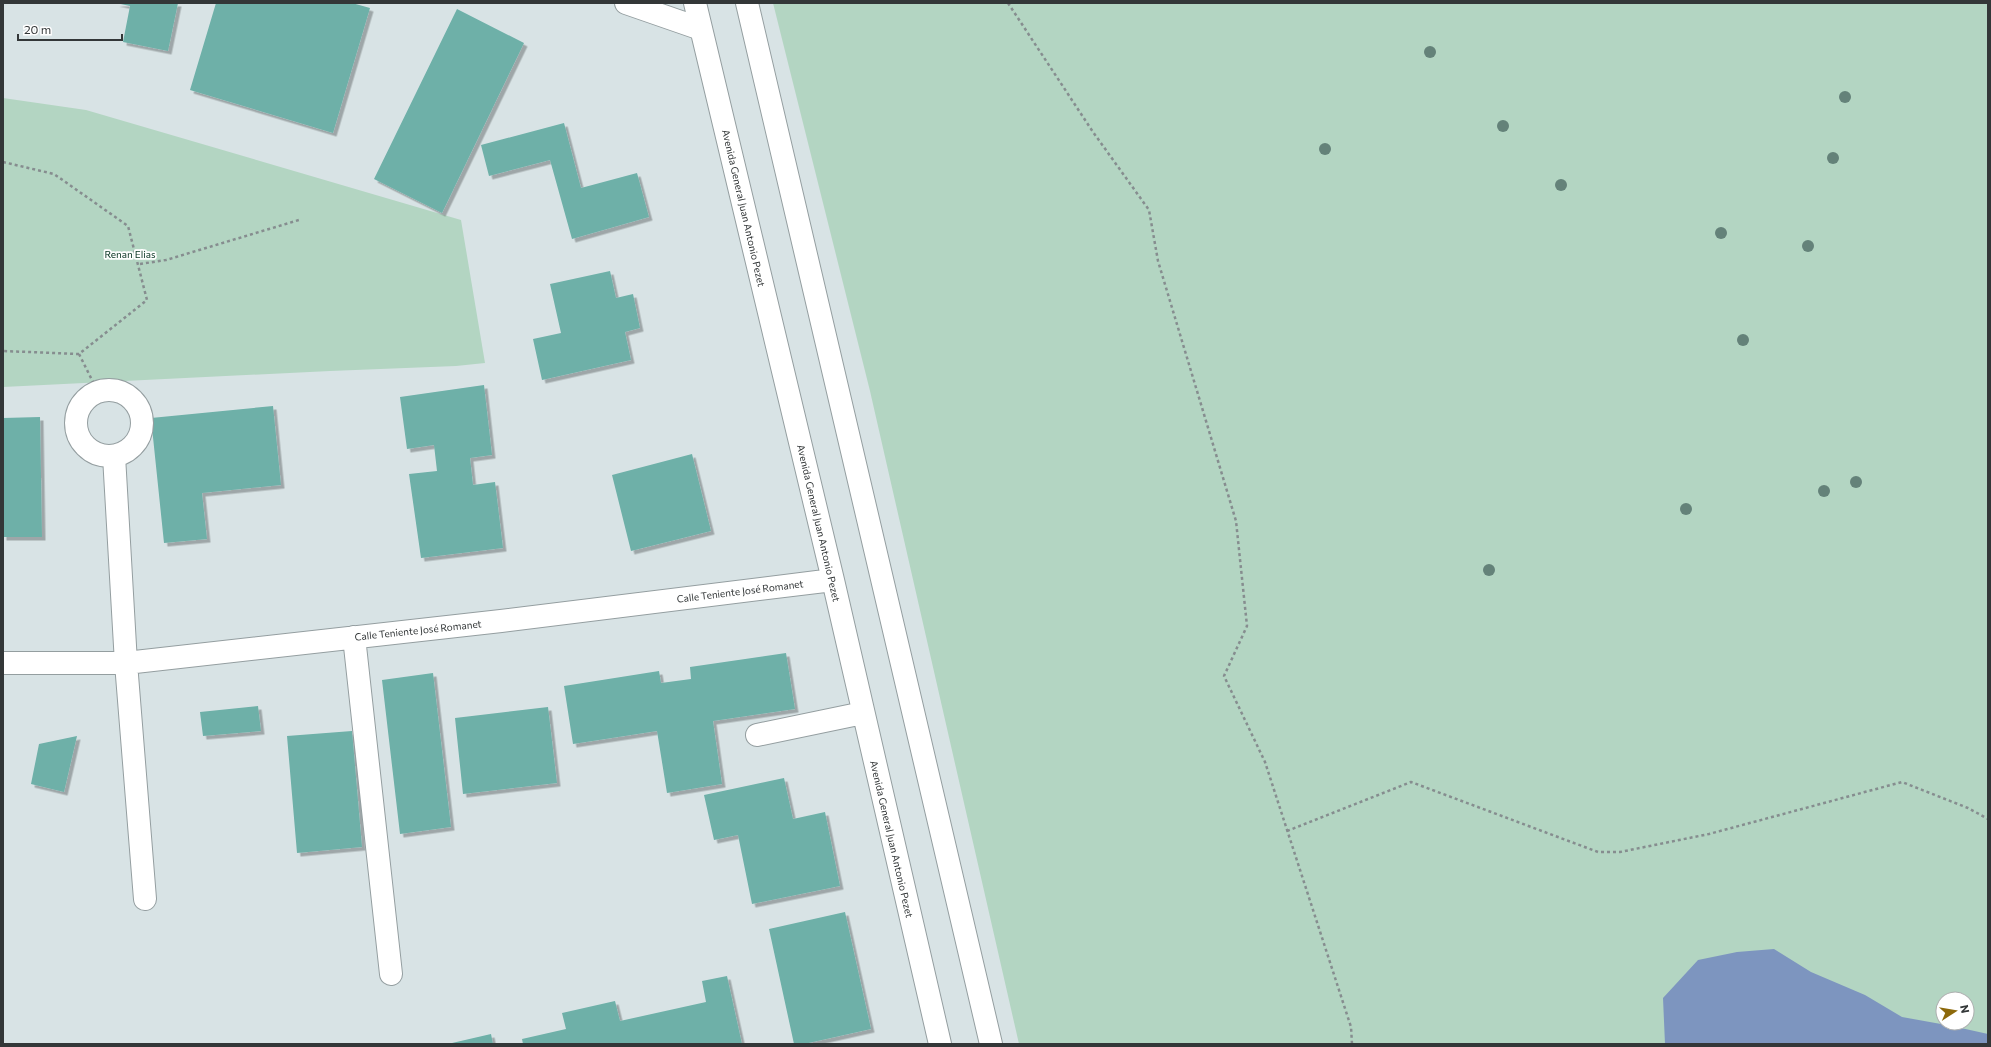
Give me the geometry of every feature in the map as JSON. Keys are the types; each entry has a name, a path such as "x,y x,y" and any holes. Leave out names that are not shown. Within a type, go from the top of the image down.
{"street":[{"path":"626,3 701,29"},
{"name":"Avenida General Juan Antonio Pezet","path":"695,3 940,1044"},
{"path":"747,3 991,1044"},
{"path":"108,390 129,396 137,405 142,415 142,427 139,438 132,447 124,453 114,456 103,456 93,452 84,445 79,436 76,426 77,415 81,406 88,397 98,392 108,390"},
{"path":"114,456 126,663 145,899"},
{"name":"Calle Teniente José Romanet","path":"3,663 126,663 832,580"},
{"path":"354,637 391,974"},
{"path":"756,735 863,712"}],"path":[{"path":"1008,3 1093,132 1149,210 1158,261 1236,521 1247,626 1224,676 1265,762 1351,1027 1352,1044"},
{"path":"3,162 54,174 128,226 140,264 147,300 79,354 3,351"},
{"path":"140,264 166,260 299,220"},
{"path":"79,354 98,392"},
{"path":"1287,831 1411,782 1598,852 1620,852 1709,834 1902,782 1968,808 1988,819"}],"green space":[{"path":"773,3 1988,3 1988,1044 1019,1044 870,391"},
{"name":"Renan Elias","path":"3,98 86,110 461,220 485,363 456,366 3,387"}],"water":[{"path":"1774,949 1811,972 1865,995 1902,1017 1935,1023 1935,1031 1974,1031 1988,1034 1988,1044 1665,1044 1663,998 1698,960 1737,952"}],"building":[{"path":"116,3 178,3 168,51 123,42 130,6"},
{"path":"216,3 352,3 370,8 333,133 190,90"},
{"path":"457,9 524,43 442,213 374,179"},
{"path":"564,123 581,188 637,173 649,217 572,239 550,160 489,176 481,145"},
{"path":"610,271 616,298 633,294 640,328 625,332 631,360 542,380 533,339 561,333 550,284"},
{"path":"484,385 492,455 470,458 473,485 495,482 503,548 421,558 409,474 437,471 434,445 407,449 400,397"},
{"path":"273,406 281,485 202,493 207,539 164,543 151,418"},
{"path":"40,417 42,537 3,537 3,418"},
{"path":"692,454 711,531 631,551 612,475"},
{"path":"786,653 795,709 713,721 722,784 667,793 657,731 573,744 564,686 659,671 661,683 691,679 690,667"},
{"path":"433,673 451,827 400,834 382,680"},
{"path":"258,706 261,731 203,736 200,712"},
{"path":"548,707 557,783 463,794 455,718"},
{"path":"352,731 362,847 297,853 287,736"},
{"path":"77,736 64,792 31,784 39,744"},
{"path":"784,778 793,819 825,812 840,886 752,904 738,835 714,840 704,795"},
{"path":"845,912 871,1029 804,1044 794,1044 769,929"},
{"path":"727,976 742,1044 523,1044 522,1039 566,1029 562,1013 615,1001 620,1021 706,1002 702,981"},
{"path":"491,1034 493,1044 452,1044 452,1043"}]}
